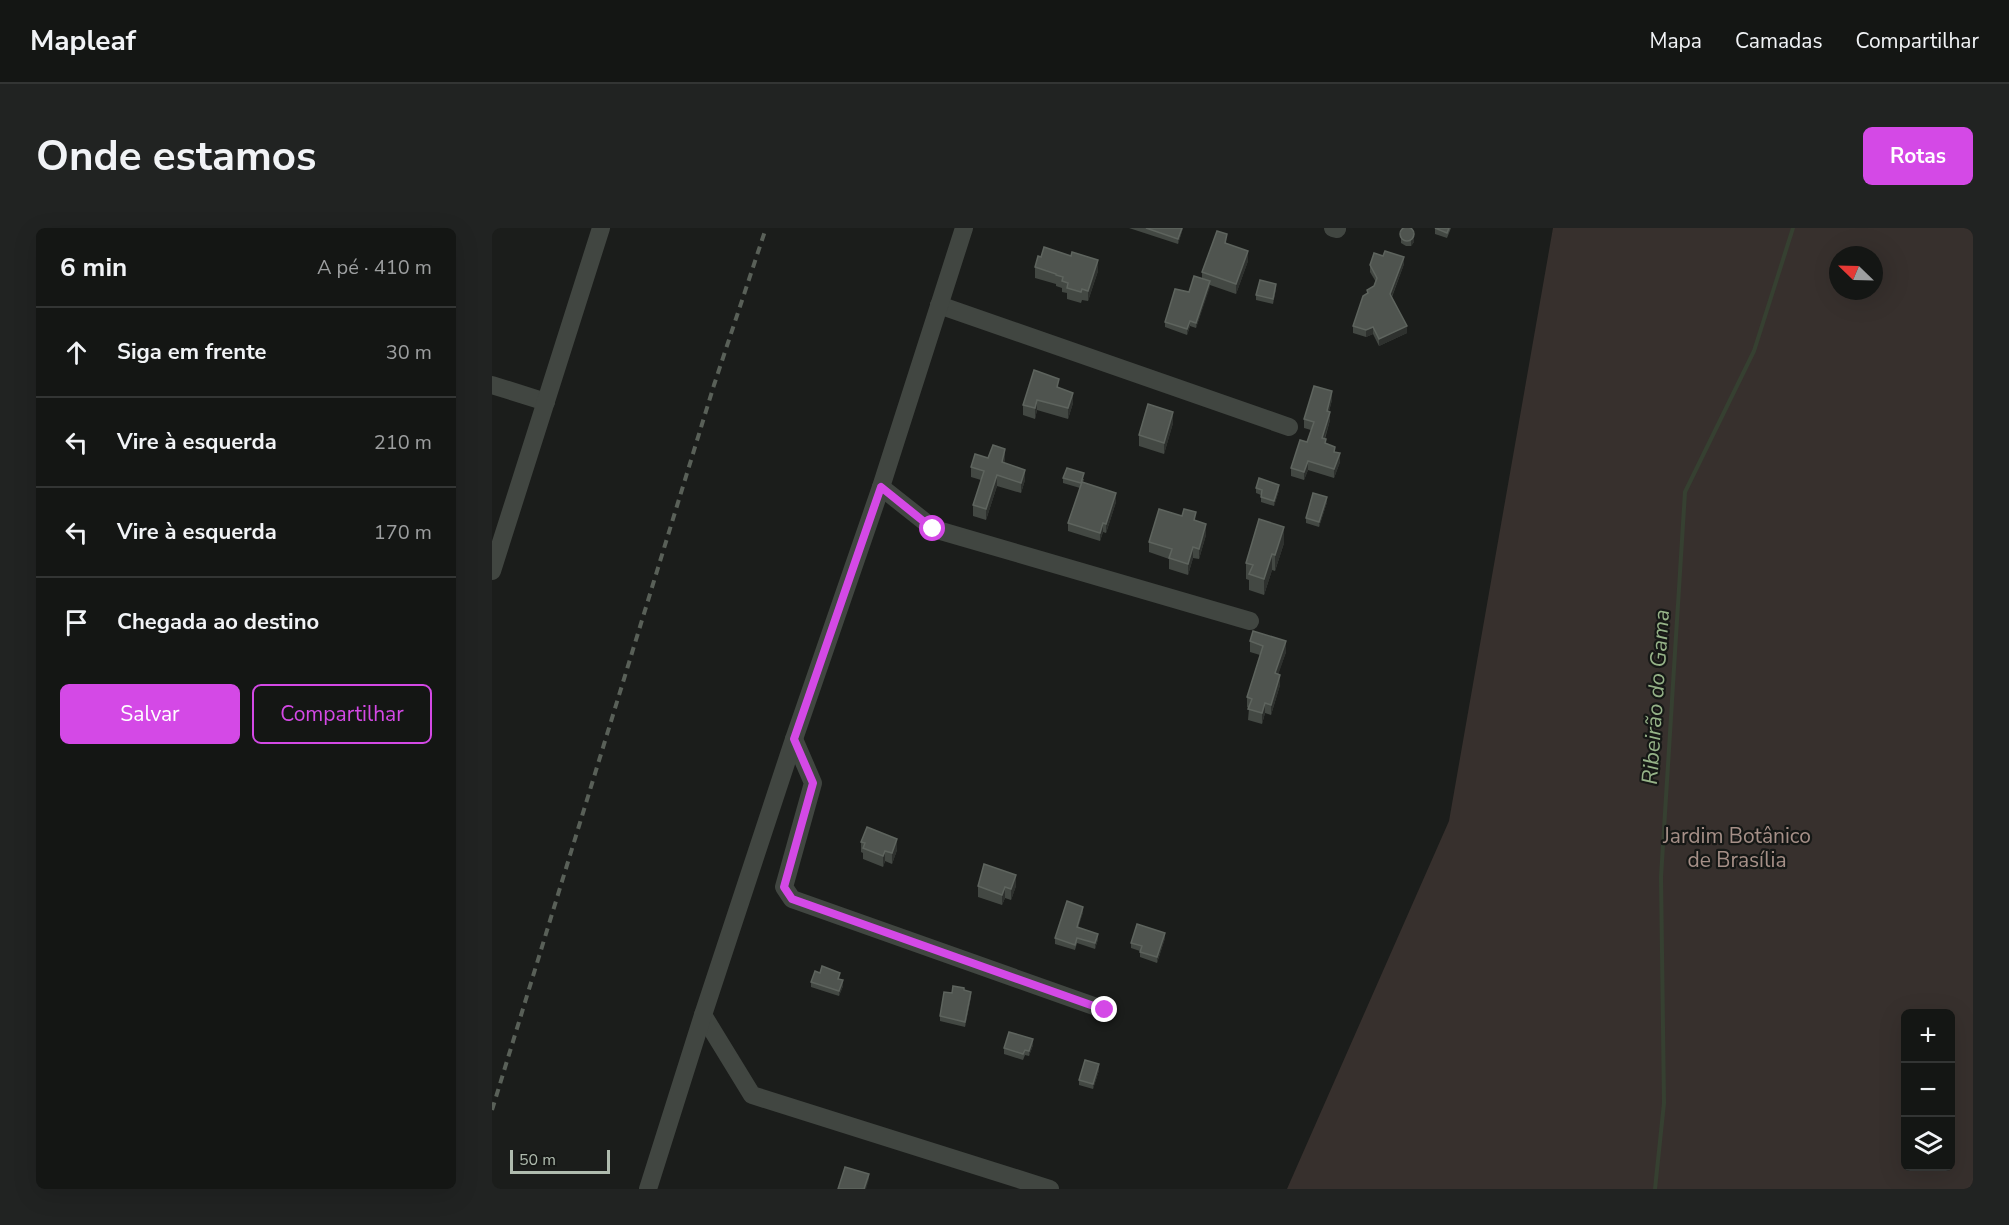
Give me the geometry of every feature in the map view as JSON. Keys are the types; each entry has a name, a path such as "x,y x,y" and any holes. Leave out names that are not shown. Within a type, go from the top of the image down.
{"street":[{"path":"492,569 499,531 546,402 601,228"},
{"path":"648,1189 703,1015 794,739 881,487 964,228"},
{"path":"939,305 1289,427"},
{"path":"492,385 546,402"},
{"path":"881,487 933,529 1250,621"},
{"path":"794,739 813,783 784,887 792,899 1105,1010"},
{"path":"703,1015 752,1095 1050,1189"}],"green space":[{"name":"Jardim Botânico de Brasília","path":"1553,228 1973,228 1973,1189 1287,1189 1449,821"}],"building":[{"path":"1407,227 1412,229 1414,234 1412,239 1407,241 1402,239 1400,234 1402,229"},
{"path":"1146,228 1182,228 1178,239"},
{"path":"1435,228 1449,228 1447,233"},
{"path":"1217,231 1227,234 1225,243 1248,251 1236,284 1202,272"},
{"path":"1044,247 1071,256 1072,252 1098,260 1088,291 1082,289 1081,292 1067,288 1068,283 1062,281 1063,277 1035,267"},
{"path":"1385,251 1404,257 1390,294 1407,326 1379,339 1373,327 1366,330 1353,326 1363,296 1374,286 1377,278 1370,265 1374,253 1383,256"},
{"path":"1194,276 1210,281 1196,323 1190,321 1187,329 1165,322 1175,289 1189,292"},
{"path":"1260,280 1276,284 1273,299 1256,295"},
{"path":"1034,370 1059,379 1057,387 1073,393 1068,408 1037,400 1035,408 1023,405"},
{"path":"1314,386 1332,391 1327,411 1330,412 1322,438 1326,439 1325,443 1335,447 1334,452 1340,453 1334,469 1308,461 1304,472 1291,468 1300,440 1307,442 1314,422 1304,419"},
{"path":"1148,404 1173,412 1164,443 1139,435"},
{"path":"993,445 1005,449 1002,462 1025,470 1021,483 997,475 986,509 973,505 984,471 971,467 975,454 988,458"},
{"path":"1067,468 1084,473 1081,483 1063,478"},
{"path":"1259,478 1279,485 1274,501 1261,497 1262,490 1256,488"},
{"path":"1082,482 1116,493 1106,524 1103,523 1100,533 1068,523"},
{"path":"1313,493 1327,497 1319,522 1306,518"},
{"path":"1159,509 1182,516 1184,509 1196,512 1194,520 1206,524 1199,549 1193,547 1188,564 1169,558 1172,549 1149,542"},
{"path":"1259,519 1284,527 1264,579 1249,574 1253,565 1246,563"},
{"path":"1253,631 1286,641 1275,673 1280,675 1271,705 1265,703 1262,713 1248,709 1252,699 1247,697 1263,646 1250,641"},
{"path":"867,827 897,839 892,853 885,851 883,856 863,848 865,843 861,842"},
{"path":"984,864 1016,875 1011,889 1005,887 1002,895 978,886"},
{"path":"1067,901 1083,907 1077,927 1098,934 1095,943 1077,938 1075,945 1055,938"},
{"path":"1137,924 1165,933 1157,957 1140,952 1142,946 1131,943"},
{"path":"822,966 840,973 838,979 843,980 839,991 811,982 815,971 820,973"},
{"path":"953,986 971,992 965,1022 940,1016 944,992 952,993"},
{"path":"1009,1032 1033,1039 1029,1051 1025,1050 1023,1054 1004,1048"},
{"path":"1085,1060 1099,1064 1093,1084 1079,1080"},
{"path":"845,1167 869,1174 864,1189 838,1189"}],"waterway":[{"name":"Ribeirão do Gama","path":"1655,1189 1664,1103 1661,877 1685,492 1754,351 1793,228"}],"railway":[{"path":"492,1110 714,385 766,228"}],"route":[{"path":"933,529 881,487 794,739 813,783 784,887 792,899 1105,1010"}]}
